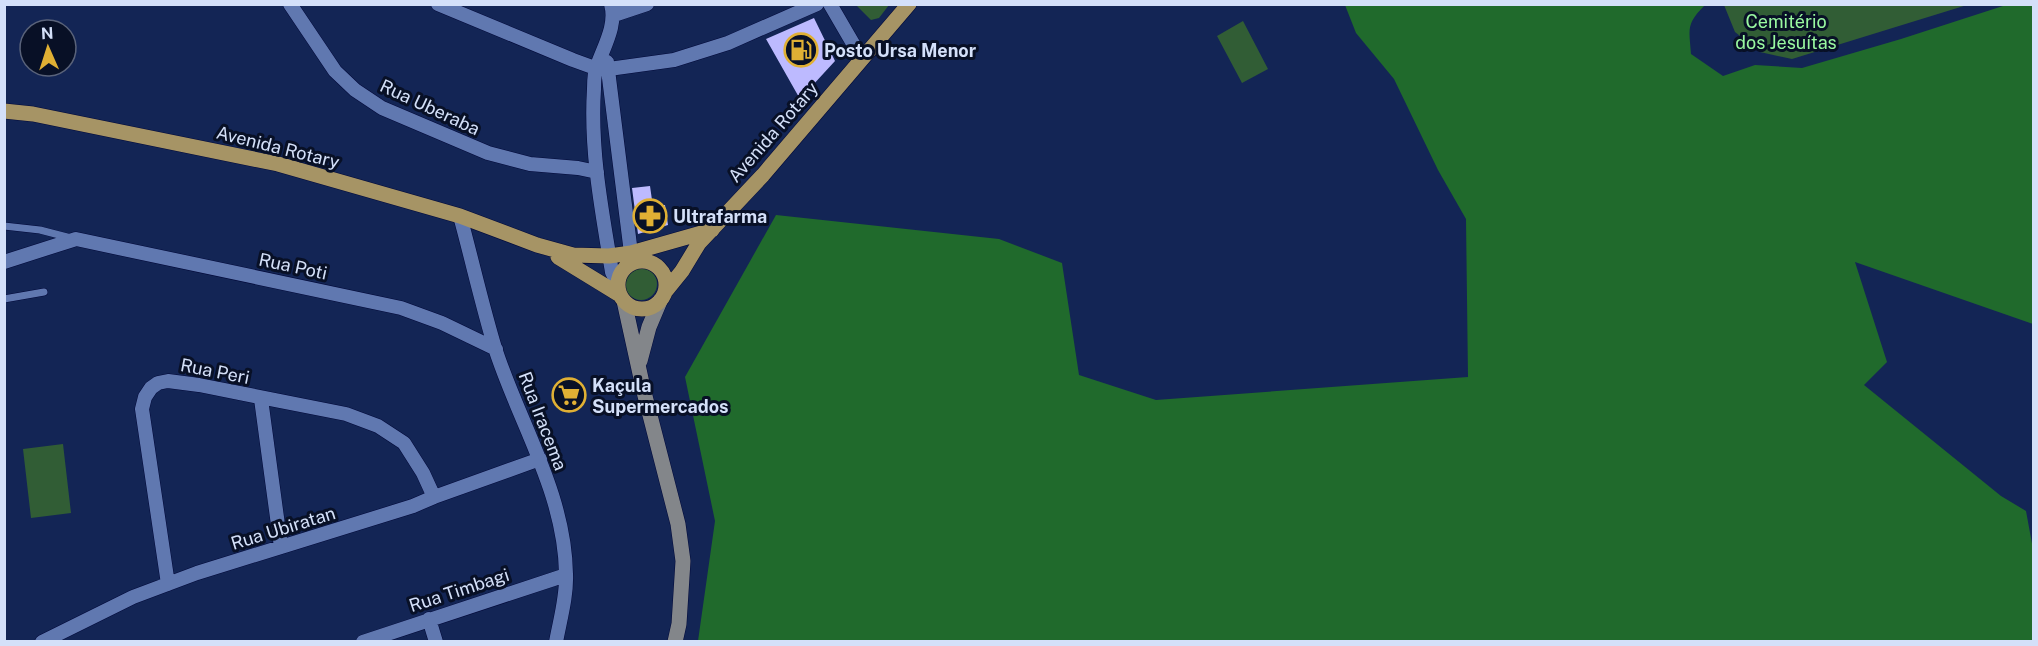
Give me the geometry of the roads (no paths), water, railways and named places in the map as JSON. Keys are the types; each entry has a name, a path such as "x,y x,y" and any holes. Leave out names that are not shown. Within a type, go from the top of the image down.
{"main road":[{"name":"Avenida Rotary","path":"663,296 699,243 762,175 909,4"},
{"name":"Avenida Rotary","path":"4,111 278,164 460,216 537,245 584,257 631,253 712,230"},
{"name":"Avenida Rotary","path":"537,245 621,293"},
{"path":"639,370 642,350 663,296 665,279 662,271 650,262 642,261 627,266 622,272 621,293 639,370 678,524 681,542 683,561 679,624 675,642"},
{"path":"621,293 631,306 646,309 663,296"}],"street":[{"name":"Rua Uberaba","path":"290,4 335,71 355,90 382,108 488,153 530,164 597,172"},
{"path":"438,4 602,68 674,60 728,43 817,4"},
{"path":"621,293 612,272 597,172 594,92 602,68 612,10 647,4"},
{"path":"830,4 862,59"},
{"path":"602,68 631,253"},
{"name":"Rua Iracema","path":"460,216 496,349 540,459 556,513 566,575 556,642"},
{"path":"4,262 76,239"},
{"name":"Rua Poti","path":"76,239 402,308 442,323 496,349"},
{"name":"Rua Peri","path":"168,584 142,409 145,397 158,383 168,381 199,385 346,414 391,433 404,443 415,458 434,497"},
{"path":"261,399 281,547"},
{"name":"Rua Ubiratan","path":"42,642 133,597 197,573 413,506 540,459"},
{"name":"Rua Timbagi","path":"363,642 566,575"},
{"path":"429,619 436,642"}],"lane":[{"path":"4,226 40,230 76,239"},
{"path":"4,299 44,291"}],"place":[{"name":"Posto Ursa Menor","path":"801,50"},
{"name":"Ultrafarma","path":"650,216"},
{"name":"Kaçula Supermercados","path":"569,395"}],"park label":[{"name":"Cemitério dos Jesuítas","path":"1786,31"}]}
